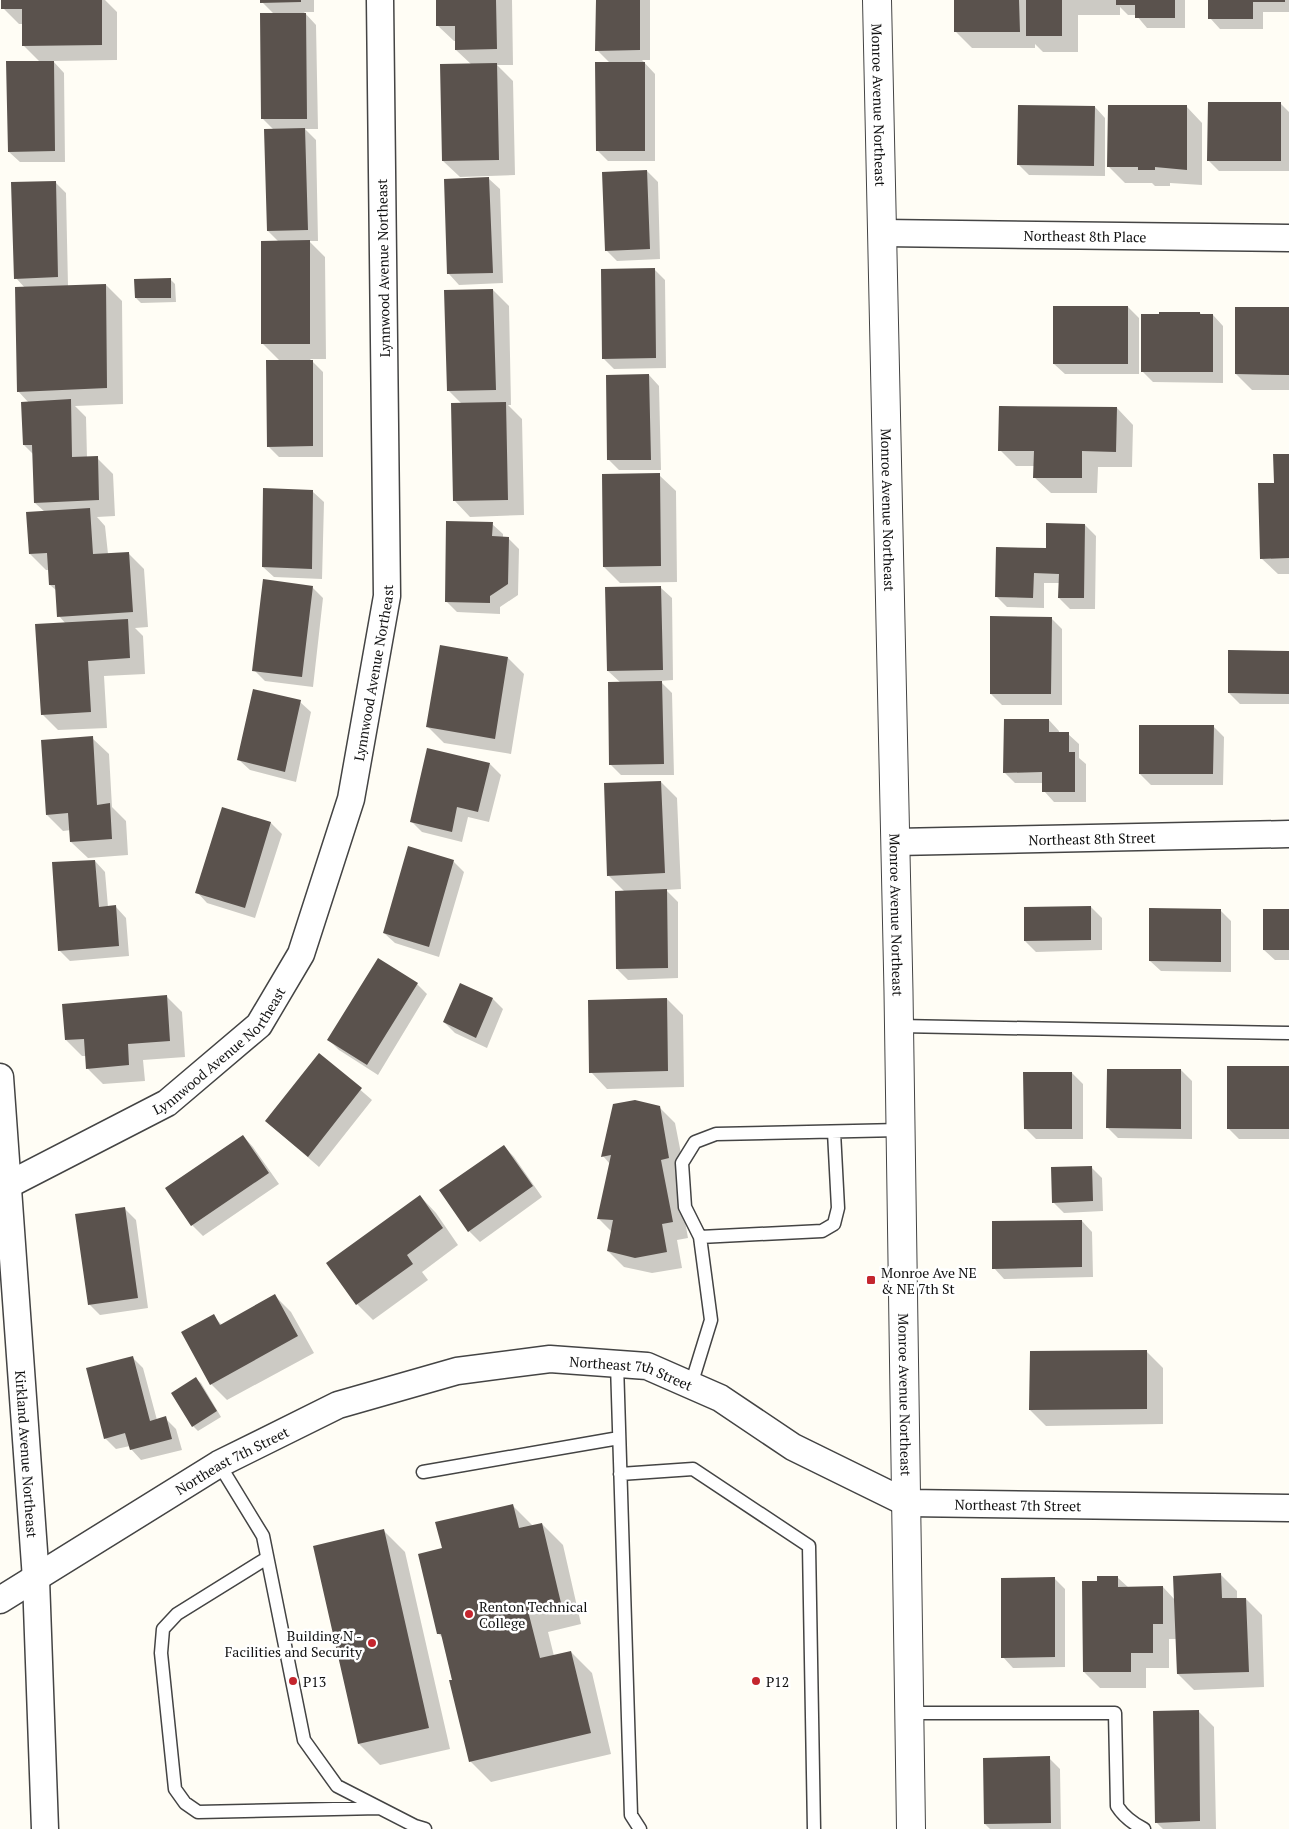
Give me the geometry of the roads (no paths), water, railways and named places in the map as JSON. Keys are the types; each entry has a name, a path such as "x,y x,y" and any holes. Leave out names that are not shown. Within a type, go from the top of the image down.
{"street":[{"name":"Lynnwood Avenue Northeast","path":"4,1187 167,1103 259,1024 301,954 345,817 351,798 387,596 380,0"},
{"name":"Monroe Avenue Northeast","path":"877,0 896,842 911,1829"},
{"name":"Northeast 8th Place","path":"883,233 1289,238"},
{"name":"Northeast 8th Street","path":"896,842 1289,834"},
{"name":"Kirkland Avenue Northeast","path":"0,1077 4,1187 36,1579 45,1829"},
{"name":"Northeast 7th Street","path":"0,1600 219,1464 338,1405 457,1371 550,1359 646,1366 720,1398 793,1447 907,1503 1289,1508"}],"lane":[{"path":"899,1026 1289,1032"},
{"path":"691,1385 711,1320 700,1237 685,1208 682,1163 695,1142 716,1134 900,1130"},
{"path":"700,1237 822,1231 834,1224 838,1208 834,1132"},
{"path":"617,1364 631,1815 640,1829"},
{"path":"423,1472 619,1438"},
{"path":"219,1464 263,1536 304,1740 337,1786 414,1826 425,1829"},
{"path":"620,1474 693,1469 809,1546 814,1829"},
{"path":"267,1558 177,1614 163,1629 160,1653 175,1789 185,1803 198,1812 379,1808"},
{"path":"910,1714 1114,1714 1117,1806 1123,1815 1144,1829"}],"place":[{"name":"Monroe Ave NE & NE 7th St","path":"871,1280"},
{"name":"Renton Technical College","path":"469,1614"},
{"name":"Building N - Facilities and Security","path":"372,1643"},
{"name":"P13","path":"293,1681"},
{"name":"P12","path":"756,1681"}]}
